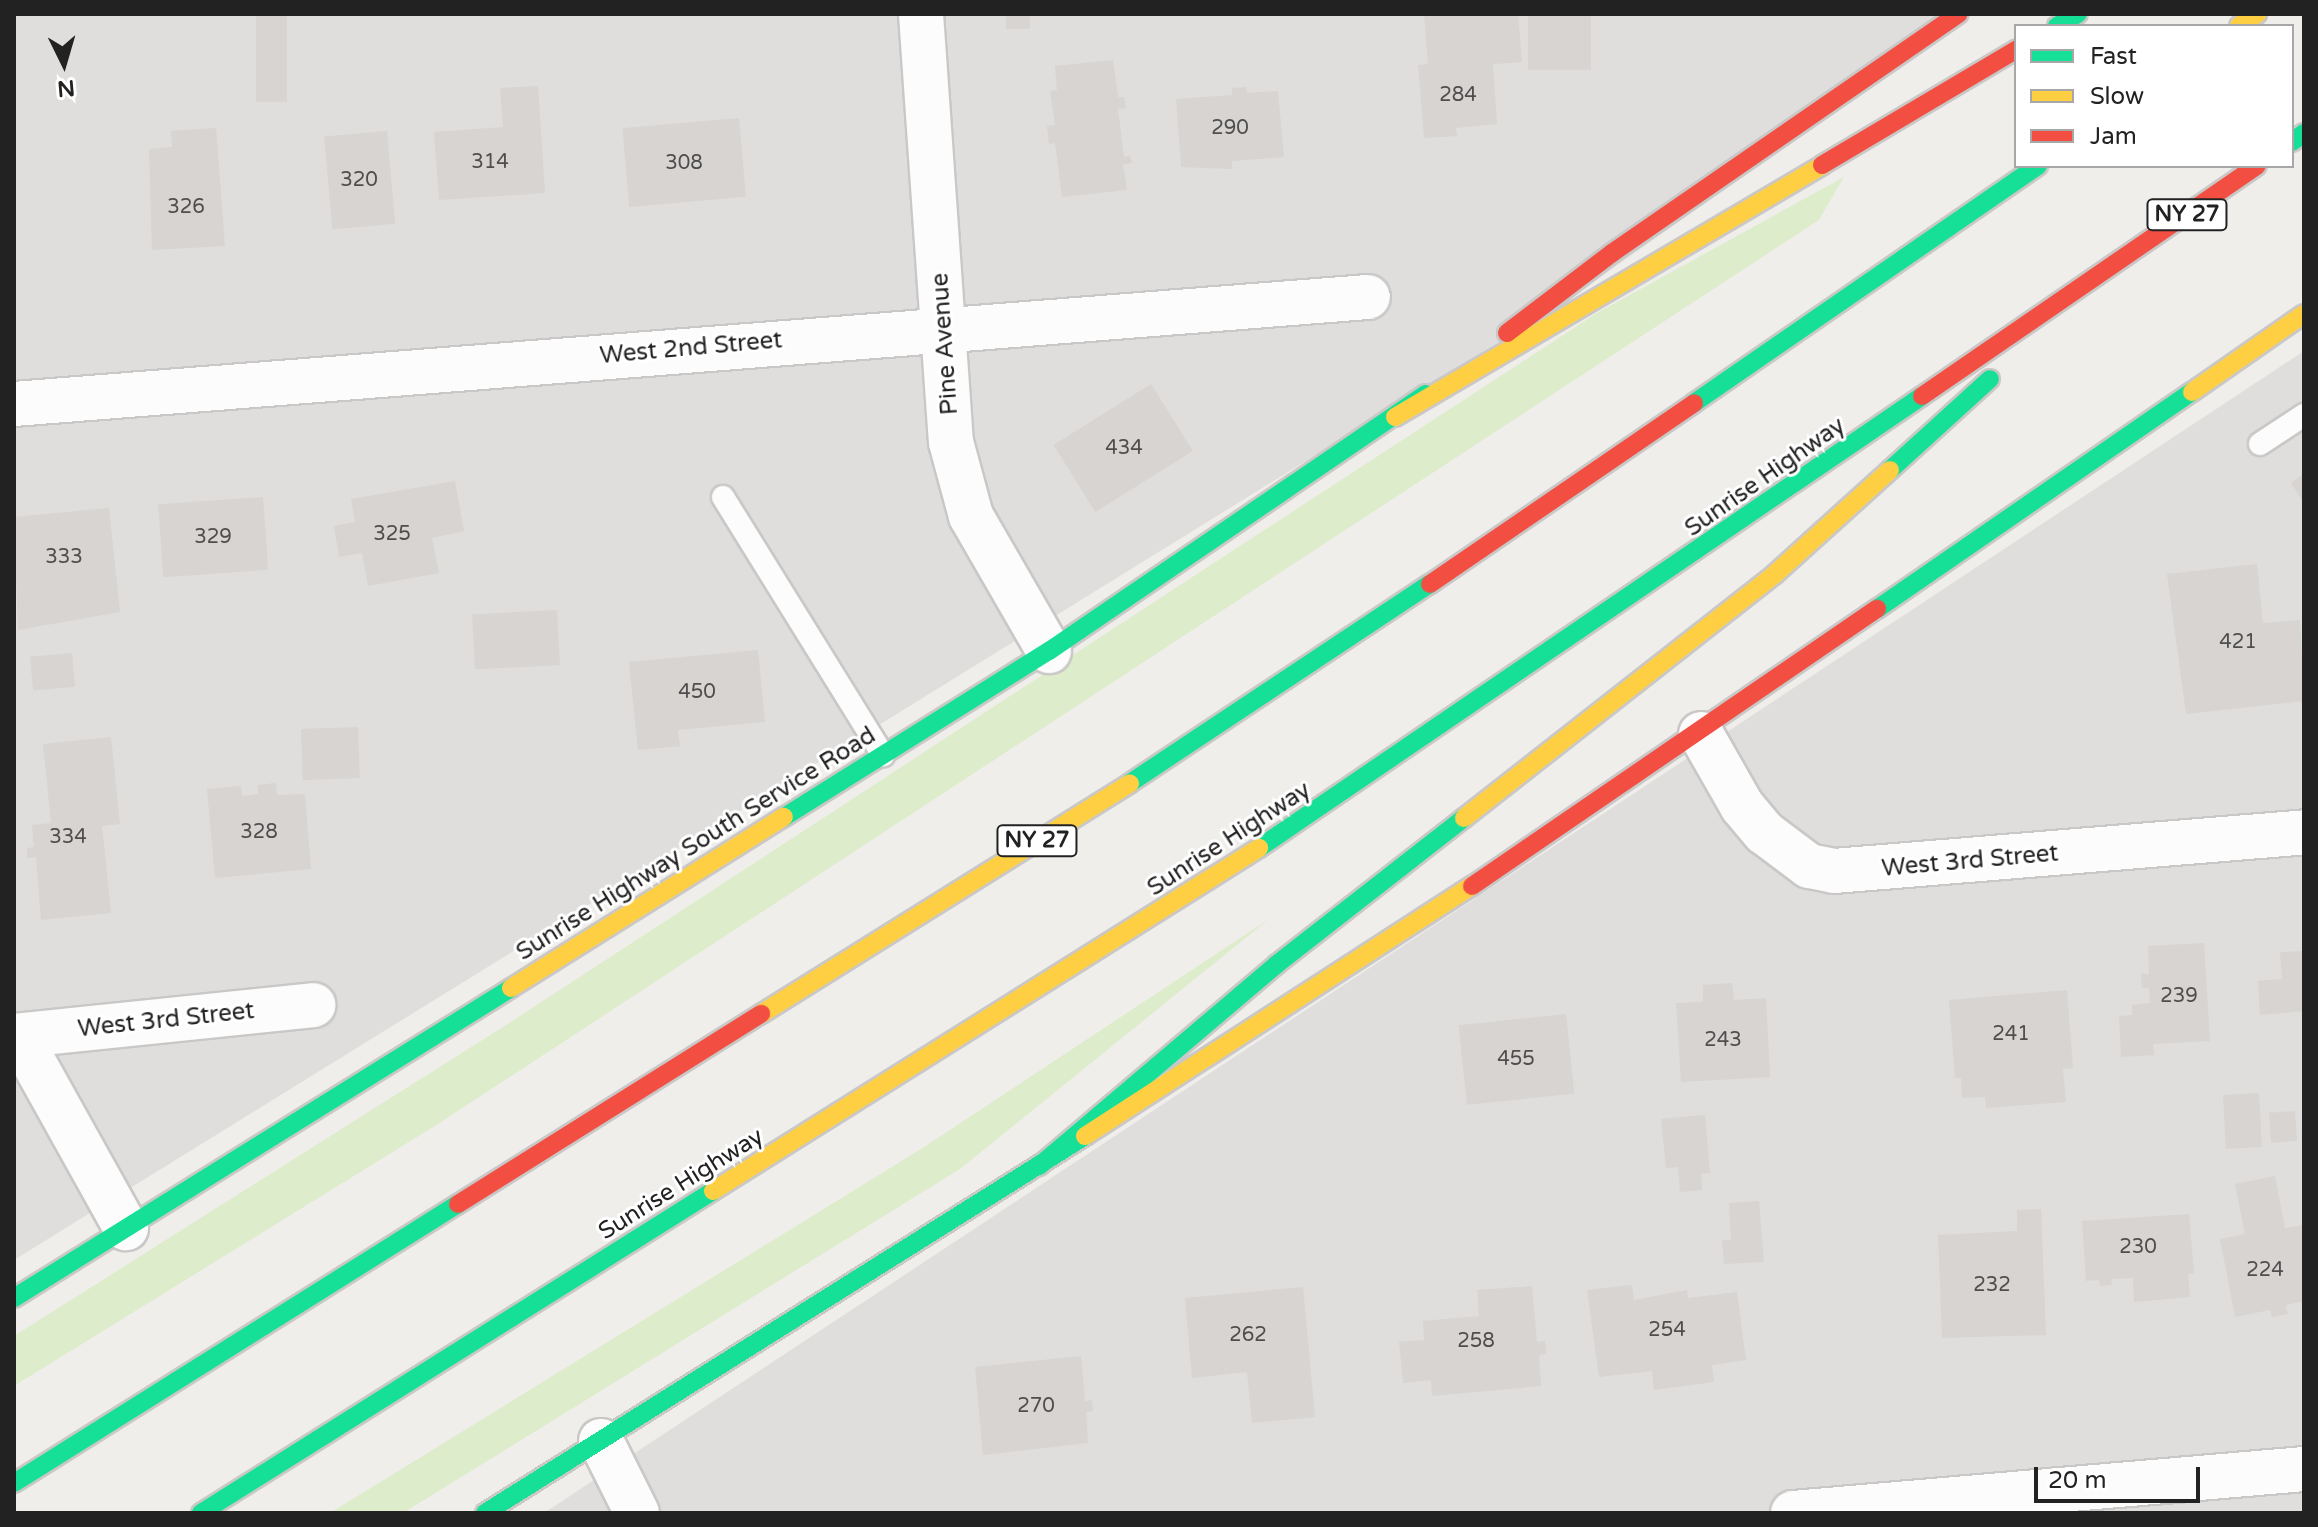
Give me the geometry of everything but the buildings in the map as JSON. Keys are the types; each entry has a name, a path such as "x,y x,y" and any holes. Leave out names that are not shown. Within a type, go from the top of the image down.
{"main road":[{"path":"1395,417 1612,253 1958,14"},
{"path":"2060,24 2078,14"},
{"path":"1395,417 2014,51"},
{"name":"NY 27","path":"14,1483 1133,781 1472,556 2035,168"},
{"name":"Sunrise Highway","path":"201,1513 1289,829 2254,168"},
{"path":"1039,1166 1277,964 1775,574 2116,264"},
{"path":"485,1513 1039,1166 1701,734 2304,314"},
{"name":"Sunrise Highway South Service Road","path":"14,1298 1049,651 1395,417"}],"street":[{"name":"Pine Avenue","path":"921,14 944,327 959,479 971,516 1049,651"},
{"name":"West 2nd Street","path":"14,404 944,327 1368,297"},
{"name":"West 3rd Street","path":"1701,734 1742,806 1765,833 1809,866 1834,871 2304,832"},
{"name":"West 3rd Street","path":"126,1228 16,1036 313,1005"},
{"path":"601,1441 637,1513"},
{"path":"1793,1513 2304,1469"}],"lane":[{"path":"2260,444 2304,415"},
{"path":"723,497 883,755"}],"shaded area":[{"path":"14,14 1974,14 1579,292 14,1260"},
{"path":"2304,351 2304,1513 544,1513"}],"green space":[{"path":"1844,177 1819,220 438,1124 14,1386 14,1336 506,1025 1597,313"},
{"path":"1269,919 960,1169 403,1513 330,1513 921,1149"}],"traffic: fast":[{"path":"2060,24 2078,14"},
{"path":"2294,140 2304,133"},
{"path":"1694,403 2035,168"},
{"path":"1890,470 1990,379"},
{"path":"1877,609 2192,392"},
{"path":"784,817 1049,651 1426,394"},
{"path":"1259,848 1922,396"},
{"path":"1130,783 1430,584"},
{"path":"1039,1166 1277,964 1464,818"},
{"path":"14,1298 511,988"},
{"path":"485,1513 1085,1136"},
{"path":"201,1513 713,1191"},
{"path":"14,1483 458,1204"}],"traffic: slow":[{"path":"2242,24 2257,14"},
{"path":"1395,417 1822,165"},
{"path":"2192,392 2304,314"},
{"path":"1464,818 1775,574 1890,470"},
{"path":"761,1014 1130,783"},
{"path":"511,988 784,817"},
{"path":"713,1191 1259,848"},
{"path":"1085,1136 1472,886"}],"traffic: jam":[{"path":"1507,333 1612,253 1958,14"},
{"path":"1822,165 2014,51"},
{"path":"1922,396 2254,168"},
{"path":"1430,584 1694,403"},
{"path":"1472,886 1877,609"},
{"path":"458,1204 761,1014"}]}
